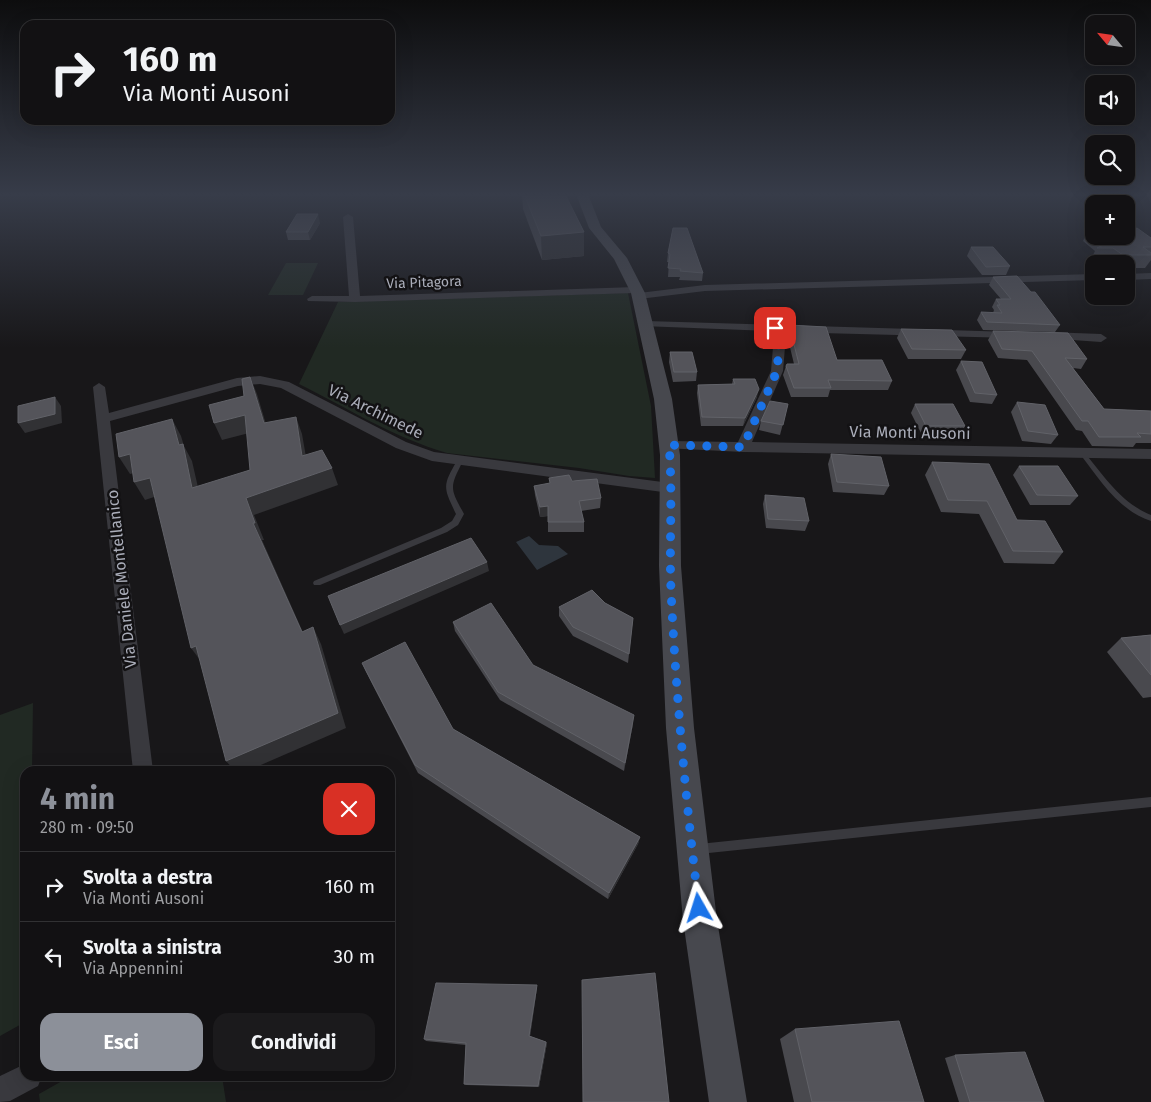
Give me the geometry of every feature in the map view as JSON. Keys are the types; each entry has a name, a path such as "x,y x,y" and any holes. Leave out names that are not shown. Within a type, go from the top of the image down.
{"street":[{"path":"350,245 355,299"},
{"path":"610,245 620,258 638,293 663,399 669,445 670,566 674,641 692,850 703,945 728,1102"},
{"path":"1135,277 1151,276"},
{"name":"Via Pitagora","path":"312,299 638,293 705,288 1085,278"},
{"path":"646,324 1101,338"},
{"path":"743,447 777,371 779,347 775,328"},
{"name":"Via Archimede","path":"104,418 237,382 267,381 285,385 413,450 460,461 670,488"},
{"name":"Via Daniele Montellanico","path":"99,388 104,418 142,766"},
{"name":"Via Monti Ausoni","path":"669,445 1151,454"}],"lane":[{"path":"1082,453 1127,506 1137,513 1151,518"},
{"path":"317,583 444,530 455,523 458,519 459,510 451,496 450,483 460,461"},
{"path":"692,850 1151,802"}],"shaded area":[{"path":"286,263 318,263 303,295 268,295"},
{"path":"628,293 651,406 655,478 447,453 390,431 299,384 338,302"},
{"path":"529,536 539,545 558,546 568,554 537,570 516,542"},
{"path":"33,703 32,766 20,766 20,1025 0,1036 0,715"},
{"path":"62,1081 223,1081 226,1102 40,1102 39,1094"}],"building":[{"path":"670,245 693,245 703,273 668,268 670,254 668,253"},
{"path":"1102,245 1151,245 1151,247 1143,247 1151,255 1123,255 1113,248 1097,248"},
{"path":"971,247 993,247 1010,266 986,267"},
{"path":"1017,276 1031,292 1035,292 1060,325 987,322 981,312 1002,313 996,299 1011,299 993,277"},
{"path":"789,325 826,327 837,360 882,360 892,381 828,380 831,388 794,388 786,366 787,364 799,364"},
{"path":"901,329 952,330 966,350 912,349"},
{"path":"993,331 1068,333 1087,359 1065,358 1104,409 1151,411 1151,434 1137,433 1141,437 1099,437 1088,421 1082,421 1032,351 1002,349"},
{"path":"670,352 692,352 697,372 674,372"},
{"path":"961,361 982,362 997,395 975,393"},
{"path":"250,377 264,423 296,417 302,456 322,450 332,468 246,498 255,523 253,523 302,632 313,627 338,713 226,761 196,646 191,648 150,478 134,482 130,454 119,457 116,434 172,419 179,445 183,444 192,488 250,470 245,415 214,423 209,405 244,396 242,379"},
{"path":"733,379 755,379 759,389 745,418 702,417 698,385 735,384"},
{"path":"55,397 55,414 18,423 18,406"},
{"path":"770,401 788,404 783,425 761,421"},
{"path":"1017,402 1045,405 1058,435 1028,431"},
{"path":"915,404 953,404 965,426 926,426"},
{"path":"831,454 881,457 889,486 837,482"},
{"path":"932,462 989,464 1017,520 1045,521 1063,552 1013,551 987,501 948,500"},
{"path":"1019,466 1058,466 1078,496 1037,495"},
{"path":"569,475 572,481 597,479 601,498 579,501 584,522 548,522 548,506 540,507 534,486 550,483 549,478"},
{"path":"765,495 804,498 809,521 768,519"},
{"path":"471,538 487,562 340,625 328,596"},
{"path":"592,590 605,603 633,618 629,654 573,627 559,607"},
{"path":"491,603 533,665 634,715 625,763 498,692 453,622"},
{"path":"1151,635 1151,675 1121,638"},
{"path":"405,642 453,729 640,837 609,893 415,765 362,663"},
{"path":"655,973 669,1102 583,1102 582,980"},
{"path":"436,983 537,985 529,1036 546,1042 538,1086 464,1084 466,1043 424,1039"},
{"path":"899,1021 924,1102 812,1102 795,1029"},
{"path":"1025,1052 1044,1102 970,1102 955,1055"}],"route":[{"path":"699,908 682,756 675,656 670,566 669,445 743,447 776,375 780,360 775,328"}]}
